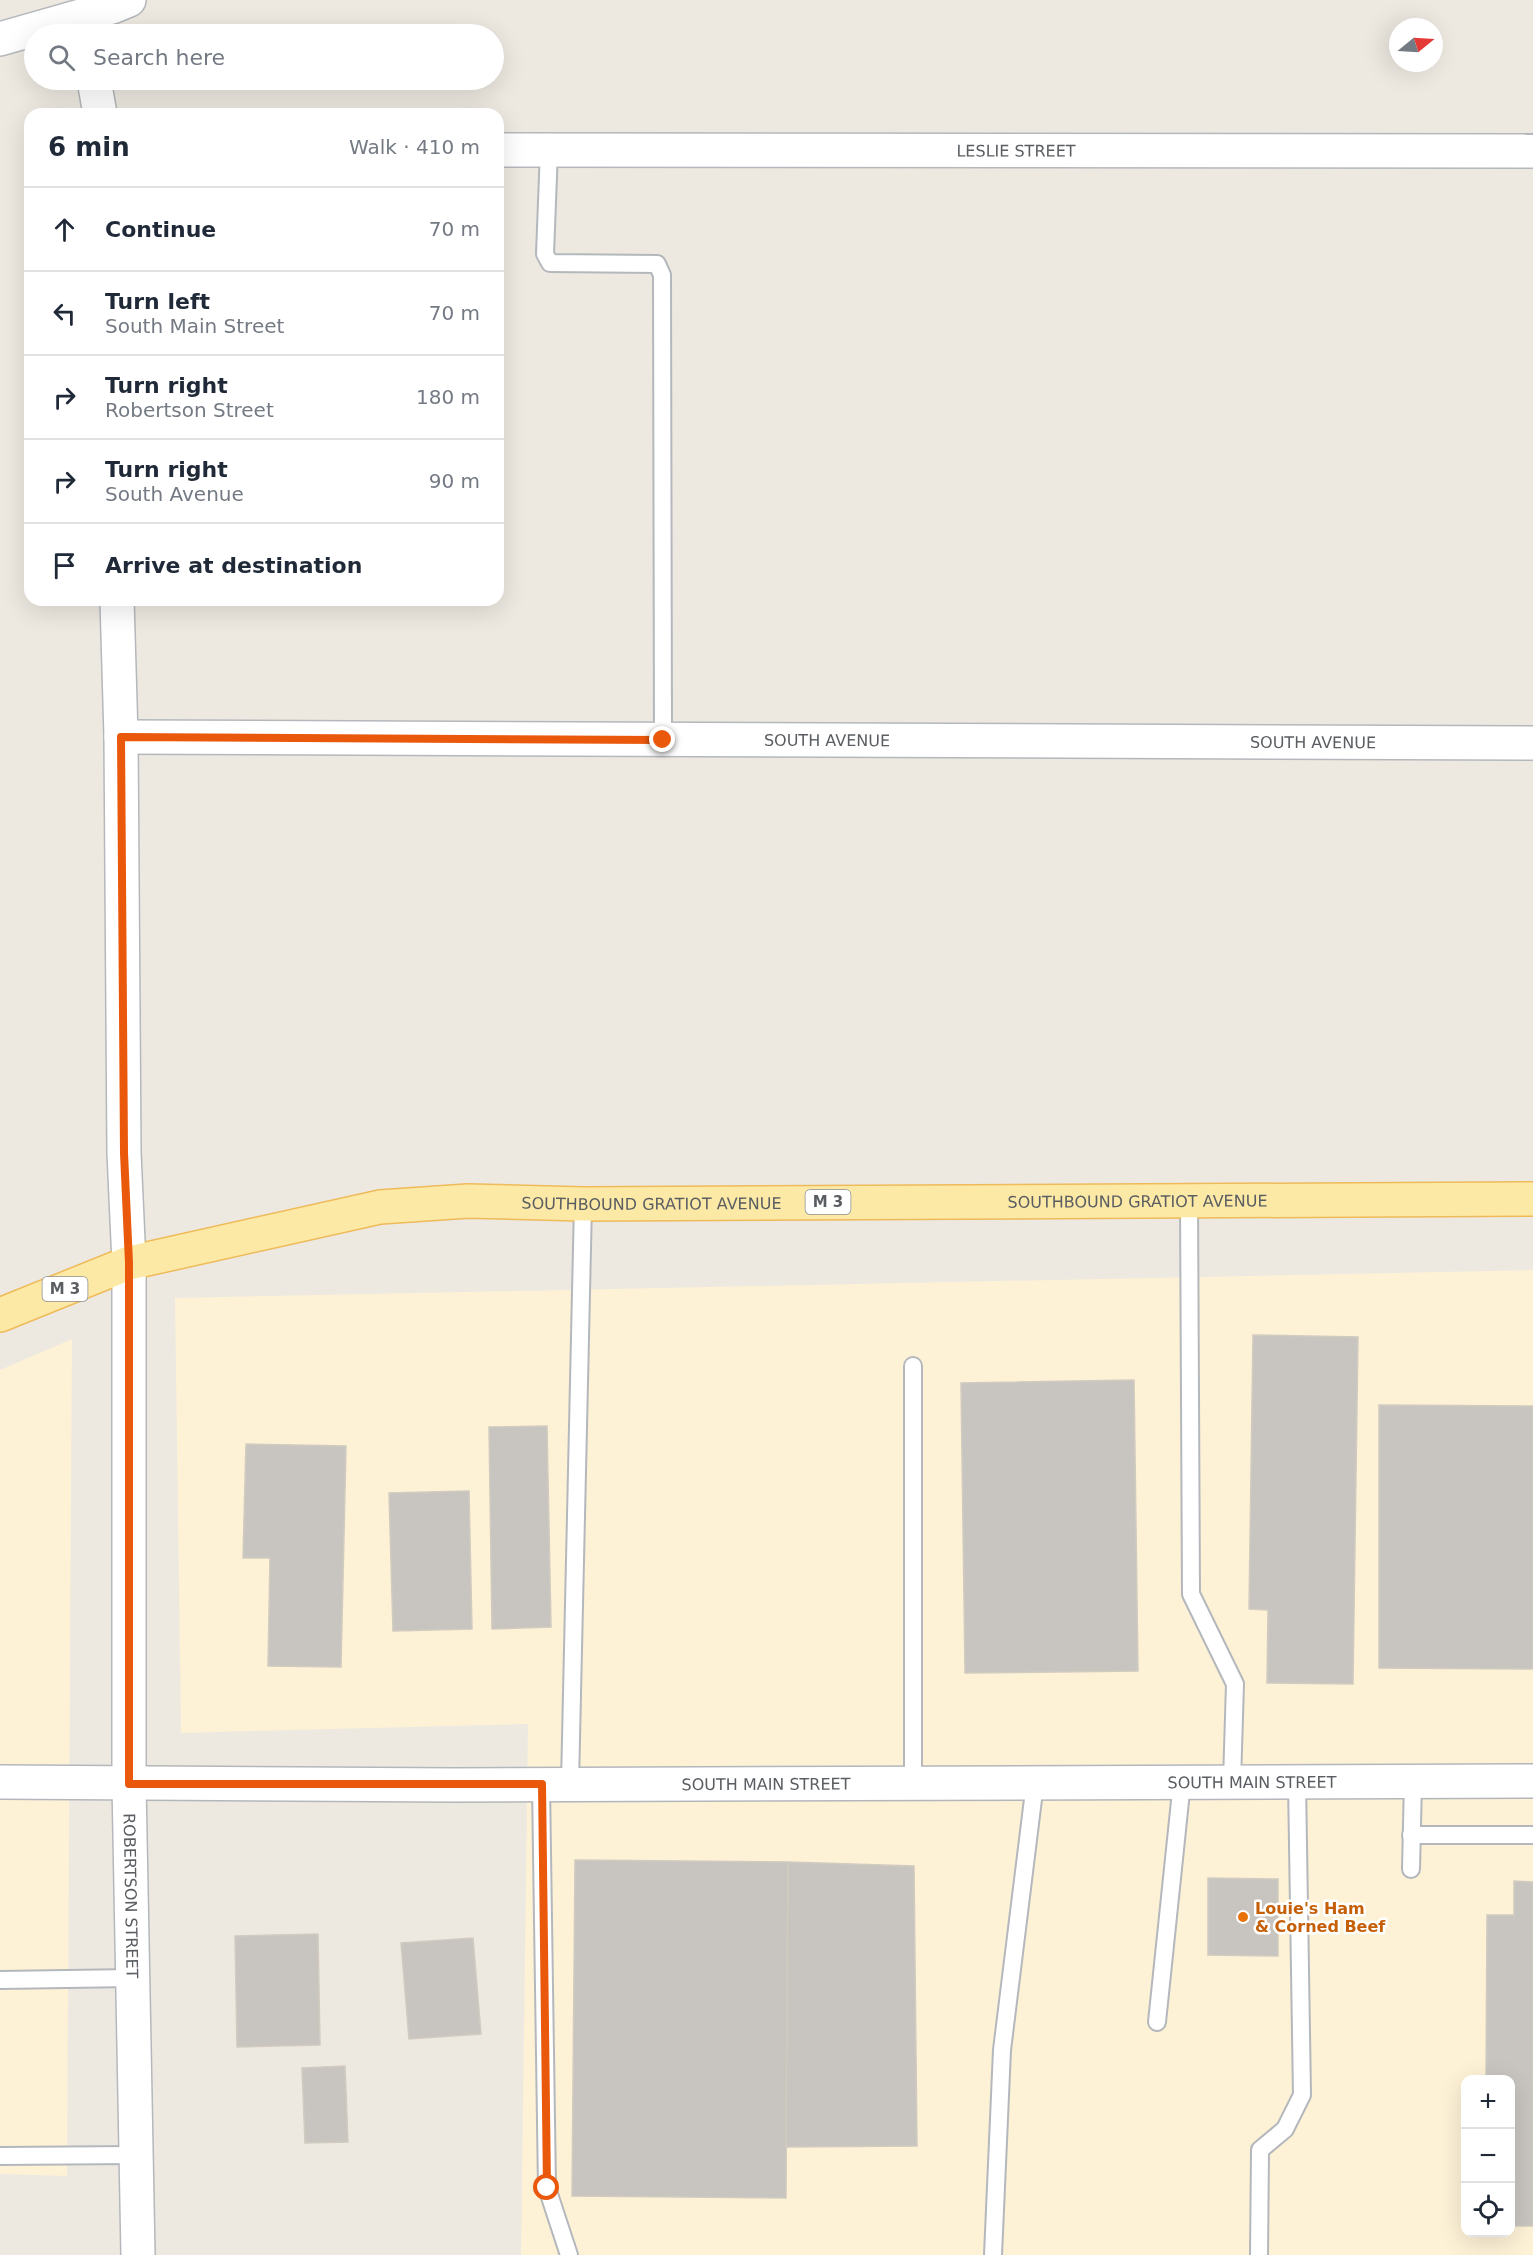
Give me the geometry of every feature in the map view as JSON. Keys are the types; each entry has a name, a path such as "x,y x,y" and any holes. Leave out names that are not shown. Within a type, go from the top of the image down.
{"main road":[{"name":"SOUTHBOUND GRATIOT AVENUE","path":"0,1315 129,1263 381,1207 468,1201 584,1204 1533,1199"}],"street":[{"path":"59,24 114,10"},
{"path":"0,39 24,33"},
{"path":"96,90 99,108"},
{"name":"LESLIE STREET","path":"504,150 1533,151"},
{"name":"ROBERTSON STREET","path":"117,606 121,737 124,1153 129,1263 129,1784 138,2255"},
{"name":"SOUTH AVENUE","path":"121,737 1533,743"},
{"name":"SOUTH MAIN STREET","path":"0,1782 129,1784 1533,1782"}],"lane":[{"path":"549,150 545,254 550,263 657,264 662,275 663,740"},
{"path":"1189,1200 1191,1594 1235,1684 1232,1782"},
{"path":"569,2255 547,2188 556,1784 584,1204"},
{"path":"913,1366 913,1783"},
{"path":"1157,2022 1182,1782"},
{"path":"1259,2255 1260,2150 1285,2129 1302,2095 1297,1782"},
{"path":"1411,1869 1413,1782"},
{"path":"993,2255 1002,2050 1035,1783"},
{"path":"1411,1835 1533,1835"},
{"path":"0,1980 133,1978"},
{"path":"0,2156 136,2155"}],"shaded area":[{"path":"1533,1270 1533,2255 521,2255 528,1724 181,1733 175,1298"},
{"path":"72,1339 67,2176 0,2174 0,1370"}],"building":[{"path":"1253,1335 1358,1337 1353,1684 1267,1683 1268,1610 1249,1609"},
{"path":"1134,1380 1138,1671 965,1673 961,1383"},
{"path":"1379,1405 1533,1406 1533,1669 1379,1668"},
{"path":"547,1426 551,1627 492,1629 489,1427"},
{"path":"246,1444 346,1446 341,1667 268,1666 270,1558 243,1558"},
{"path":"469,1491 472,1629 393,1631 389,1493"},
{"path":"575,1860 788,1862 786,2198 572,2196"},
{"path":"788,1862 914,1866 917,2146 786,2147"},
{"name":"Louie's Ham & Corned Beef","path":"1208,1878 1278,1879 1278,1956 1208,1955"},
{"path":"1514,1881 1533,1882 1533,2226 1515,2226 1515,2075 1486,2075 1487,1915 1514,1915"},
{"path":"318,1934 320,2045 237,2047 235,1936"},
{"path":"473,1938 481,2034 409,2039 401,1943"},
{"path":"345,2066 348,2142 305,2143 302,2068"}],"place":[{"name":"Louie's Ham & Corned Beef","path":"1243,1917"}],"route":[{"path":"547,2188 542,1784 129,1784 129,1263 124,1153 121,737 663,740"}]}
